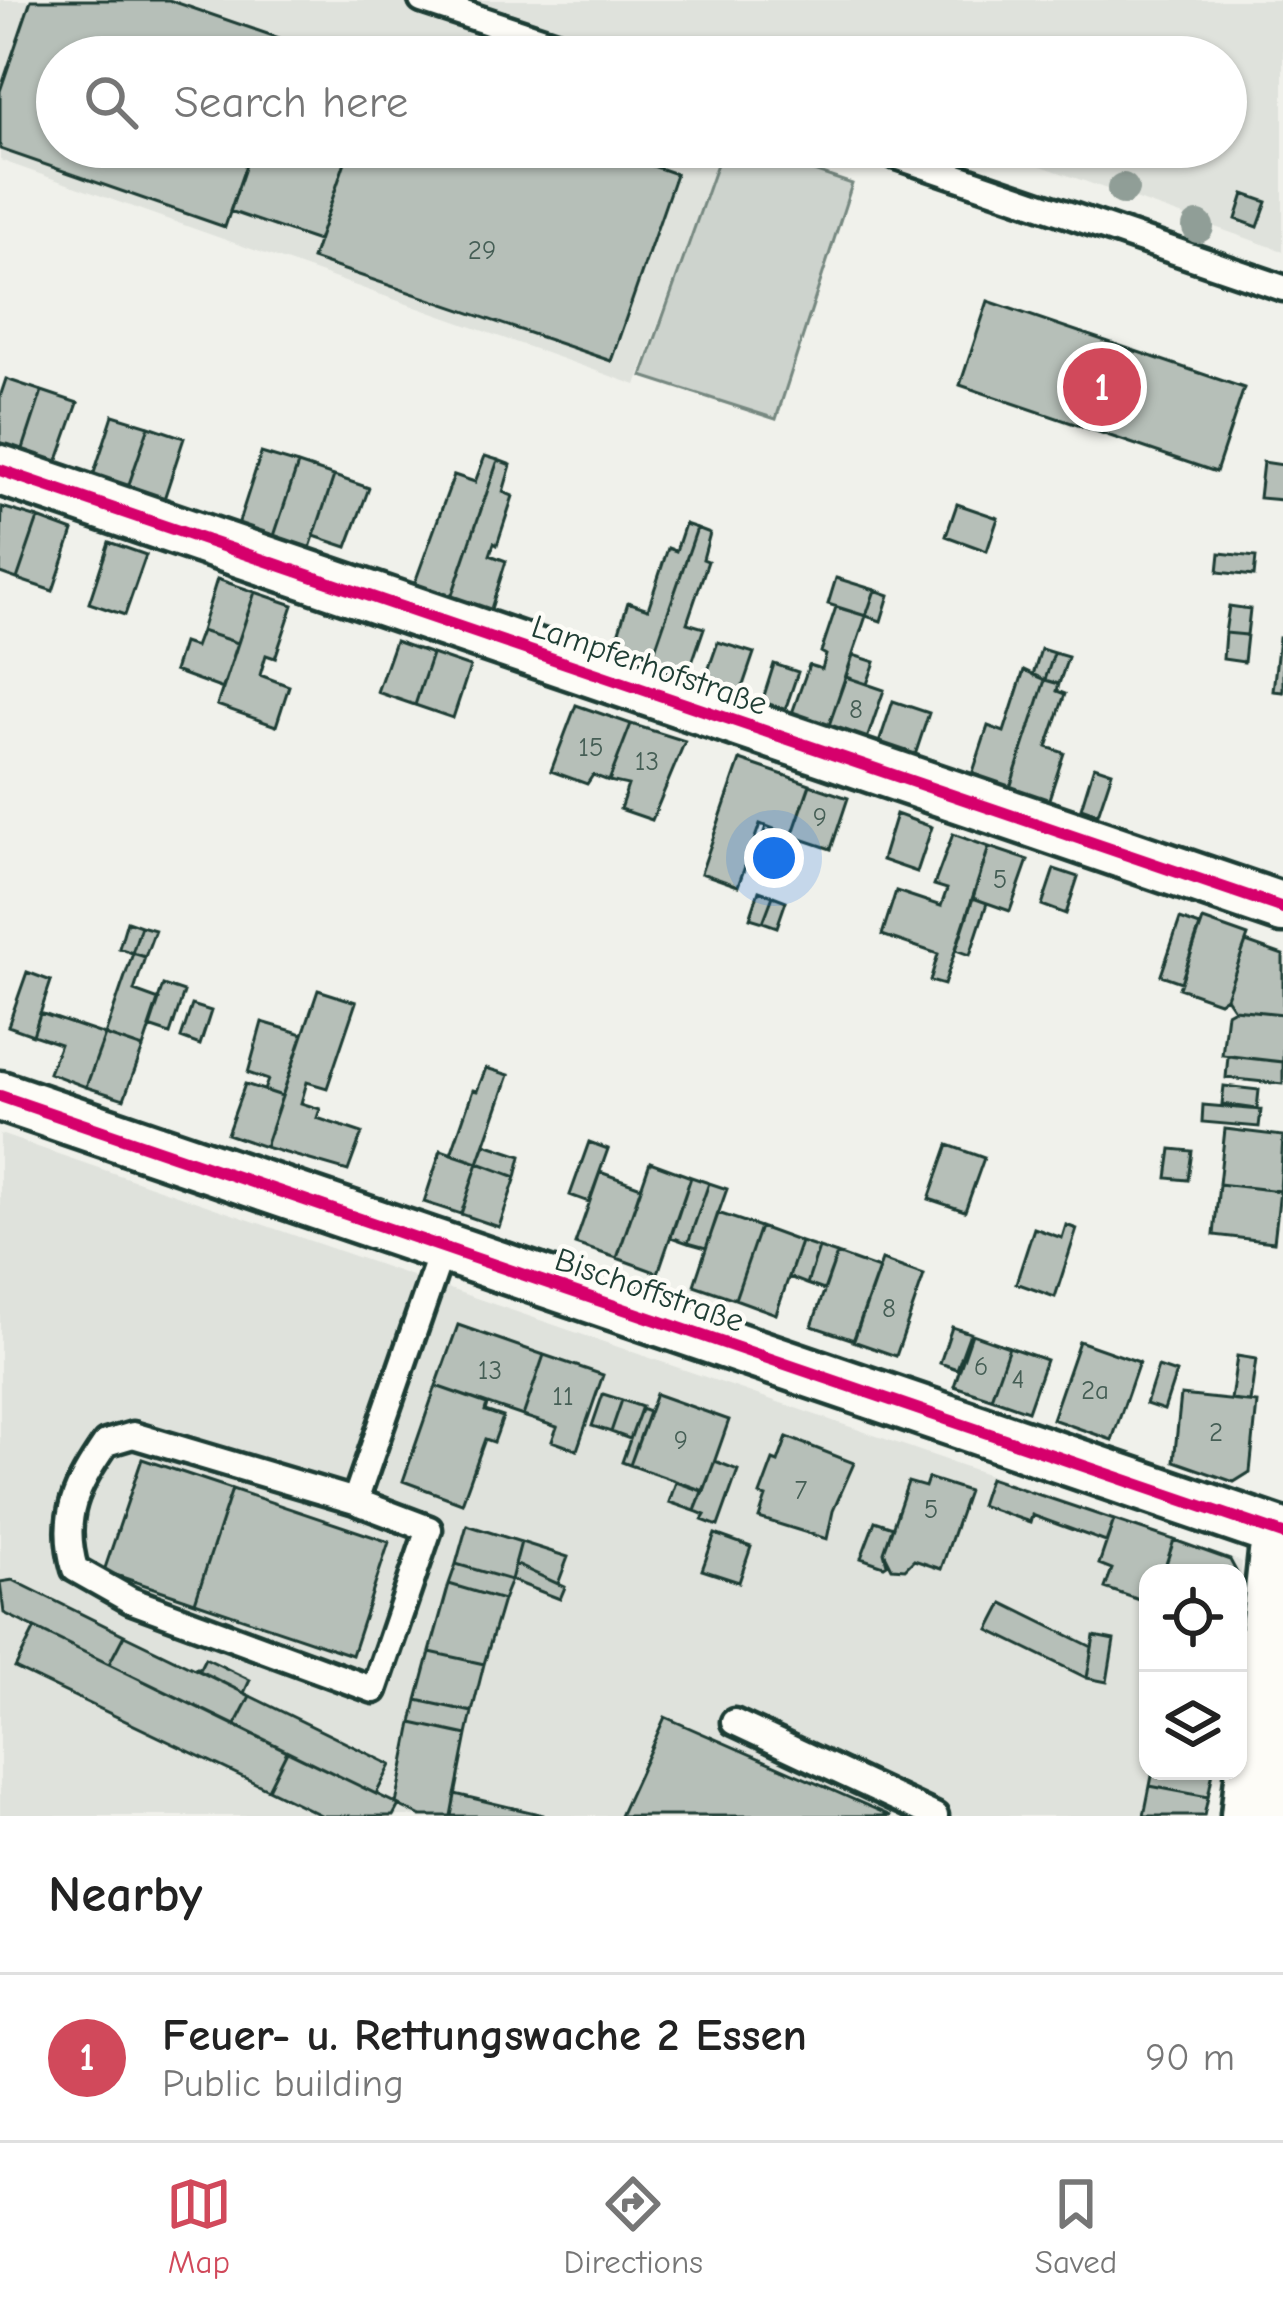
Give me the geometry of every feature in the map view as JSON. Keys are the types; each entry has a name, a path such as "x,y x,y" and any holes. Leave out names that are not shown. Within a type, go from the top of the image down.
{"main road":[{"path":"1255,1816 1283,1554"}],"street":[{"name":"Lampferhofstraße","path":"0,470 1283,908"},
{"name":"Bischoffstraße","path":"0,1096 1283,1534"}],"lane":[{"path":"422,0 531,36"},
{"path":"932,168 1283,287"},
{"path":"355,1501 443,1247"},
{"path":"133,1435 355,1501 429,1528 374,1690 130,1600 75,1569 66,1537 73,1498 90,1466 106,1443 133,1435"},
{"path":"734,1722 935,1816"}],"shaded area":[{"path":"0,0 1283,0 1283,251 1047,168 1247,168 1247,36 36,36 36,168 714,168 636,385 0,160"},
{"path":"716,168 805,168 852,184 776,419 642,376"},
{"path":"0,1134 1242,1562 1139,1564 1139,1780 1213,1780 1205,1816 0,1816"}],"building":[{"path":"31,0 169,0 273,36 36,36 36,161 0,149 0,91"},
{"path":"55,168 245,168 225,227"},
{"path":"245,168 343,168 318,241 230,211"},
{"path":"343,168 659,168 676,174 611,361 312,259"},
{"path":"1244,194 1267,202 1258,227 1236,219"},
{"path":"988,301 1244,388 1216,472 960,385"},
{"path":"6,379 42,391 22,452 0,444 0,397"},
{"path":"42,391 78,403 57,463 22,452"},
{"path":"113,415 149,426 128,487 93,476"},
{"path":"149,426 184,438 164,499 128,487"},
{"path":"261,453 298,464 274,536 238,525"},
{"path":"485,456 498,460 451,598 414,585 454,475 475,482"},
{"path":"498,460 511,465 503,492 513,496 490,555 506,561 490,612 451,598"},
{"path":"1263,462 1283,465 1283,500 1259,498"},
{"path":"298,464 334,476 310,548 274,536"},
{"path":"334,476 369,488 347,547 314,536"},
{"path":"957,504 998,518 987,551 946,536"},
{"path":"2,507 38,518 17,579 0,573"},
{"path":"38,518 73,531 53,591 17,579"},
{"path":"685,524 697,528 649,667 612,654 628,602 648,609 668,548 676,551"},
{"path":"697,528 710,533 703,559 708,561 687,623 704,628 686,680 649,667"},
{"path":"109,542 146,555 125,615 89,603"},
{"path":"1220,553 1256,557 1254,576 1218,572"},
{"path":"836,578 875,590 866,616 828,604"},
{"path":"217,579 255,592 238,643 201,631"},
{"path":"875,590 889,595 881,621 866,616"},
{"path":"255,592 293,605 275,658 266,655 260,675 289,686 276,726 217,705"},
{"path":"1229,606 1250,609 1247,635 1225,633"},
{"path":"836,607 866,616 828,728 791,716 809,665 822,669 826,655 821,652"},
{"path":"201,631 238,643 223,689 174,671 183,643 195,647"},
{"path":"1225,633 1247,635 1244,662 1223,659"},
{"path":"1279,638 1283,639 1283,692 1273,691"},
{"path":"395,641 432,654 415,705 377,692"},
{"path":"718,642 754,653 739,697 703,685"},
{"path":"1041,649 1054,653 1045,680 1033,675"},
{"path":"1054,653 1068,657 1059,684 1045,680"},
{"path":"432,654 470,667 453,718 415,705"},
{"path":"853,655 875,662 867,684 846,677"},
{"path":"774,664 798,672 784,713 761,705"},
{"path":"1024,670 1045,680 1009,791 971,778 988,726 1004,732"},
{"path":"846,677 884,690 866,742 828,728"},
{"path":"1045,680 1059,684 1057,691 1065,694 1047,747 1064,753 1047,805 1009,791"},
{"path":"893,701 929,713 914,758 878,746"},
{"path":"576,705 631,724 609,781 593,775 587,784 551,771"},
{"path":"631,724 685,741 652,820 620,809 628,785 609,781"},
{"path":"740,760 810,784 792,836 760,824 738,886 701,873"},
{"path":"1094,766 1112,772 1098,814 1081,808"},
{"path":"810,785 848,798 831,849 792,836"},
{"path":"896,814 932,827 917,872 882,860"},
{"path":"766,826 792,836 782,868 755,859"},
{"path":"953,834 989,847 944,985 930,981 938,954 882,935 896,891 941,906 947,889 934,885"},
{"path":"989,847 1028,860 1010,911 973,898"},
{"path":"1054,869 1078,877 1066,914 1042,905"},
{"path":"759,891 773,896 763,922 750,918"},
{"path":"773,896 786,901 777,927 763,922"},
{"path":"973,898 987,903 970,955 956,950"},
{"path":"1180,919 1200,926 1181,982 1161,975"},
{"path":"1203,920 1248,936 1226,997 1219,1002 1179,988"},
{"path":"127,921 141,926 132,953 119,948"},
{"path":"141,926 155,930 145,957 132,953"},
{"path":"1246,942 1283,955 1283,1014 1234,1009 1226,997"},
{"path":"133,953 145,957 134,991 159,1000 143,1048 105,1035"},
{"path":"27,972 51,981 33,1035 8,1026"},
{"path":"163,985 184,992 170,1034 149,1027"},
{"path":"318,990 356,1002 327,1088 307,1082 301,1103 320,1109 317,1118 362,1133 348,1171 265,1147"},
{"path":"192,1005 211,1011 200,1045 181,1038"},
{"path":"1234,1009 1283,1014 1283,1062 1222,1055 1227,1013"},
{"path":"40,1013 105,1035 86,1087 49,1073 60,1044 33,1035"},
{"path":"262,1022 303,1034 282,1096 264,1090 268,1080 248,1073"},
{"path":"105,1035 143,1048 124,1099 86,1087"},
{"path":"1228,1056 1283,1062 1283,1084 1226,1078"},
{"path":"486,1068 509,1075 478,1163 451,1154 473,1090 477,1091"},
{"path":"245,1084 282,1096 265,1147 227,1134"},
{"path":"1224,1086 1259,1090 1257,1109 1222,1104"},
{"path":"1203,1105 1261,1110 1259,1127 1202,1122"},
{"path":"1225,1129 1283,1136 1280,1191 1219,1184"},
{"path":"589,1142 608,1149 589,1202 570,1195"},
{"path":"485,1144 521,1156 516,1177 478,1163"},
{"path":"948,1145 984,1158 965,1211 929,1199"},
{"path":"1171,1149 1192,1151 1188,1180 1167,1178"},
{"path":"441,1150 478,1163 461,1214 424,1202"},
{"path":"650,1162 691,1177 658,1273 617,1258"},
{"path":"478,1163 516,1177 499,1227 461,1214"},
{"path":"600,1172 641,1187 617,1258 575,1244"},
{"path":"691,1177 709,1183 688,1243 671,1237"},
{"path":"709,1183 727,1189 706,1248 688,1243"},
{"path":"1219,1184 1280,1191 1274,1242 1214,1235"},
{"path":"718,1213 760,1227 735,1299 694,1285"},
{"path":"1066,1225 1077,1229 1055,1297 1016,1283 1034,1228 1062,1238"},
{"path":"760,1227 801,1242 776,1314 735,1299"},
{"path":"801,1242 819,1248 807,1284 789,1277"},
{"path":"819,1248 837,1254 824,1290 807,1284"},
{"path":"837,1254 879,1269 854,1340 812,1326"},
{"path":"882,1260 924,1275 896,1356 853,1341"},
{"path":"458,1325 544,1355 523,1416 436,1386"},
{"path":"952,1327 970,1333 957,1369 940,1363"},
{"path":"972,1334 1009,1347 991,1398 954,1386"},
{"path":"1079,1341 1139,1362 1112,1440 1052,1419"},
{"path":"1009,1347 1046,1360 1028,1411 991,1398"},
{"path":"544,1355 603,1375 577,1450 552,1441 557,1427 523,1416"},
{"path":"1237,1356 1256,1359 1250,1402 1231,1400"},
{"path":"1158,1367 1176,1373 1164,1410 1146,1404"},
{"path":"436,1386 487,1404 485,1411 503,1417 494,1442 485,1439 462,1503 403,1481"},
{"path":"603,1394 622,1400 611,1432 592,1426"},
{"path":"656,1394 729,1420 704,1491 630,1465"},
{"path":"1181,1395 1257,1403 1250,1472 1234,1482 1174,1461"},
{"path":"622,1400 642,1407 630,1439 611,1432"},
{"path":"641,1409 649,1412 630,1465 622,1462"},
{"path":"787,1437 854,1463 833,1511 827,1539 759,1518 766,1497 760,1495"},
{"path":"142,1459 232,1489 195,1602 104,1571"},
{"path":"715,1461 738,1470 718,1526 702,1520 705,1515 695,1511"},
{"path":"928,1478 968,1491 941,1569 914,1560 905,1569 892,1568 884,1552 908,1482 925,1487"},
{"path":"989,1478 1114,1520 1106,1542 1032,1515 1030,1522 980,1505"},
{"path":"676,1482 702,1491 695,1511 669,1502"},
{"path":"232,1489 389,1542 352,1655 195,1602"},
{"path":"1114,1520 1174,1540 1166,1564 1139,1564 1139,1600 1105,1588 1112,1569 1099,1564"},
{"path":"875,1521 893,1527 884,1566 861,1558"},
{"path":"467,1525 521,1542 511,1580 456,1564"},
{"path":"715,1534 751,1547 739,1582 702,1570"},
{"path":"1174,1540 1232,1564 1166,1564"},
{"path":"521,1542 568,1557 558,1584 515,1564"},
{"path":"456,1564 511,1580 503,1600 449,1584"},
{"path":"515,1564 565,1587 560,1599 511,1580"},
{"path":"13,1580 124,1635 109,1664 4,1613 0,1582"},
{"path":"449,1584 503,1600 484,1664 430,1652"},
{"path":"1003,1603 1092,1647 1087,1678 989,1630"},
{"path":"35,1628 287,1751 268,1789 15,1668"},
{"path":"124,1635 250,1696 235,1725 109,1664"},
{"path":"1094,1636 1114,1640 1107,1682 1087,1678"},
{"path":"430,1652 484,1664 472,1712 417,1700"},
{"path":"205,1658 250,1680 244,1693 194,1668 200,1668"},
{"path":"250,1696 391,1765 376,1794 235,1725"},
{"path":"417,1700 472,1712 467,1735 412,1723"},
{"path":"665,1717 891,1816 620,1816"},
{"path":"412,1723 467,1735 451,1816 421,1816 396,1804"},
{"path":"287,1751 399,1805 393,1816 323,1816 268,1789"},
{"path":"1151,1780 1211,1780 1208,1797 1150,1786"},
{"path":"1150,1786 1208,1797 1204,1816 1144,1816"},
{"path":"455,1794 543,1815 543,1816 451,1816"}],"cycle path":[{"path":"0,470 1283,908"},
{"path":"0,1096 1283,1534"}],"place":[{"name":"Feuer- u. Rettungswache 2 Essen","path":"1102,387"}]}
